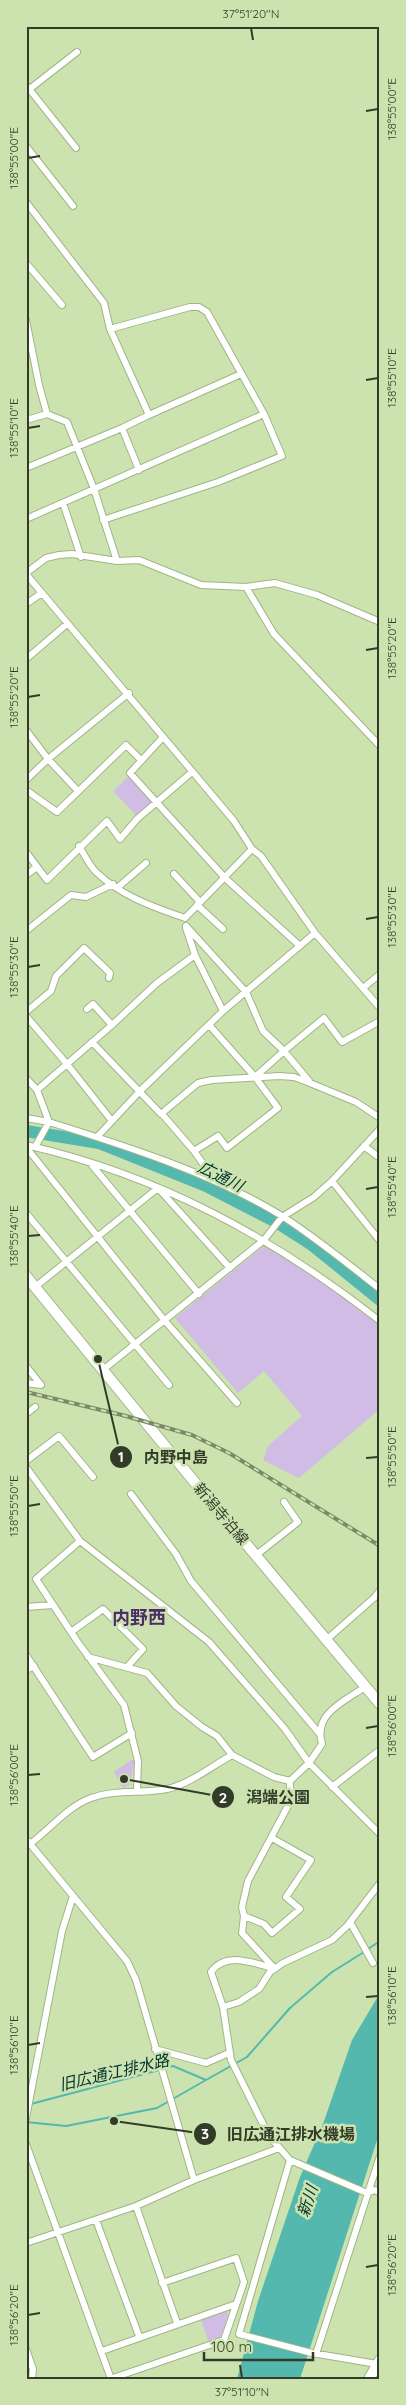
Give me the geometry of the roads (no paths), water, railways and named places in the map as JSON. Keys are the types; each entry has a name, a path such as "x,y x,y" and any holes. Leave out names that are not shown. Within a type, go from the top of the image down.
{"main road":[{"name":"新潟寺泊線","path":"26,1276 325,1641 380,1704"},
{"path":"369,2379 378,2362"}],"street":[{"path":"76,148 27,88 77,52"},
{"path":"26,146 73,206"},
{"path":"26,202 104,303 110,328 149,415"},
{"path":"26,211 34,212"},
{"path":"26,263 62,305"},
{"path":"103,520 218,482 282,456 264,414 207,312 199,308 190,307 110,328"},
{"path":"26,320 47,414"},
{"path":"26,468 122,428 241,374"},
{"path":"26,420 47,414 67,422 94,489 117,561"},
{"path":"26,519 264,414"},
{"path":"122,428 139,470"},
{"path":"63,503 81,557"},
{"path":"380,622 317,595 275,583 246,587 201,585 138,560 117,561 81,557 72,554 46,558 26,573 234,821 252,849 261,856 315,933 380,1008"},
{"path":"246,587 274,634 380,746"},
{"path":"26,604 42,593"},
{"path":"26,659 67,624"},
{"path":"26,780 129,694"},
{"path":"26,730 48,760 78,792"},
{"path":"163,737 130,773 225,878 300,946"},
{"path":"26,790 57,812 126,744 141,760"},
{"path":"26,852 47,880 79,846 107,821 120,839 157,802 192,772"},
{"path":"79,846 95,871 115,886 146,905 184,918"},
{"path":"184,918 252,849"},
{"path":"26,931 71,895 86,897 115,886 146,863"},
{"path":"26,875 36,867"},
{"path":"174,874 223,930"},
{"path":"184,918 195,955 223,1011"},
{"path":"186,926 246,992 263,1031 284,1051 310,1083"},
{"path":"97,1137 140,1091 210,1026 223,1011 315,933"},
{"path":"109,978 110,973 84,948 56,976 51,991 26,1014 112,1120"},
{"path":"37,1090 157,983 195,955"},
{"path":"363,988 380,974"},
{"path":"87,1009 96,1001 112,1025"},
{"path":"255,1077 324,1018 342,1042 380,1021"},
{"path":"194,1151 218,1136 227,1148 278,1108 255,1077 210,1026"},
{"path":"92,1042 162,1114 194,1151 216,1182"},
{"path":"162,1114 198,1083 212,1080 255,1077 294,1077 356,1102 380,1118"},
{"path":"26,1078 37,1090 49,1122 35,1147"},
{"path":"26,1118 49,1122 97,1137 216,1182 281,1218 380,1289"},
{"path":"104,1370 265,1239 281,1218 314,1197 332,1181 380,1129"},
{"path":"26,1146 90,1163 191,1201 265,1239 335,1286 380,1322"},
{"path":"26,1146 165,1321 237,1403"},
{"path":"364,1146 380,1158"},
{"path":"90,1163 199,1294"},
{"path":"332,1181 380,1242"},
{"path":"35,1287 158,1188"},
{"path":"158,1188 230,1268"},
{"path":"26,1213 169,1385"},
{"path":"26,1366 41,1385 26,1383"},
{"path":"26,1414 35,1407"},
{"path":"26,1461 59,1436 93,1477"},
{"path":"26,1466 80,1541 209,1642 285,1729 310,1763 380,1834"},
{"path":"132,1494 176,1554 191,1581 319,1733 322,1744 310,1763 290,1781 290,1802 248,1881 242,1907 244,1916 242,1933 275,1969"},
{"path":"256,1556 298,1522 284,1502"},
{"path":"80,1541 36,1579 88,1657 124,1705 138,1761 137,1791"},
{"path":"325,1641 378,1599 380,1590"},
{"path":"26,1607 53,1605"},
{"path":"71,1632 103,1609 143,1649 127,1668"},
{"path":"26,1655 93,1757 132,1733"},
{"path":"88,1657 147,1673 176,1706 202,1727 217,1736 232,1755 274,1777 290,1781"},
{"path":"26,1670 34,1666"},
{"path":"319,1733 323,1718 365,1687"},
{"path":"332,1787 380,1750"},
{"path":"194,2180 136,1980 127,1960 28,1841 70,1810 90,1798 123,1791 167,1789 179,1785 232,1755"},
{"path":"244,1916 264,1924 272,1933 300,1909 286,1898 311,1860 272,1838"},
{"path":"223,2007 239,2002 259,1989 270,1972 332,1940 350,1922 380,1884"},
{"path":"26,2118 29,2086 62,1931 73,1896"},
{"path":"350,1922 373,1963"},
{"path":"275,1969 238,1958 214,1968 211,1972 223,2007 230,2056 244,2088 269,2136 290,2160 368,2193 375,2190 380,2193"},
{"path":"155,2049 206,2063 230,2056"},
{"path":"26,2144 111,2379 224,2340 244,2282 236,2258 162,2283"},
{"path":"26,2243 136,2206 194,2180 279,2148"},
{"path":"314,2353 380,2156"},
{"path":"290,2160 239,2334 314,2353 378,2362"},
{"path":"136,2206 177,2323"},
{"path":"96,2220 139,2336"},
{"path":"102,2351 139,2336 236,2304"},
{"path":"26,2349 33,2369 32,2379"}],"water":[{"name":"新川","path":"380,1993 380,2131 300,2379 237,2379 258,2301 300,2177 323,2124 352,2040"}],"waterway":[{"name":"広通川","path":"26,1131 99,1143 206,1186 276,1222 312,1245 380,1300"},
{"name":"旧広通江排水路","path":"368,1949 380,1941"},
{"name":"旧広通江排水路","path":"164,2068 173,2066 206,2080 247,2057 290,2008 332,1972 364,1952"},
{"name":"旧広通江排水路","path":"31,2104 159,2070"},
{"name":"旧広通江排水路","path":"26,2122 66,2126 157,2108 206,2080"}],"railway":[{"path":"26,1392 122,1415 192,1435 229,1453 380,1546"}],"place":[{"name":"内野中島","path":"98,1359"},
{"name":"潟端公園","path":"124,1779"},
{"name":"旧広通江排水機場","path":"114,2121"}],"district":[{"name":"内野西","path":"139,1618"}]}
